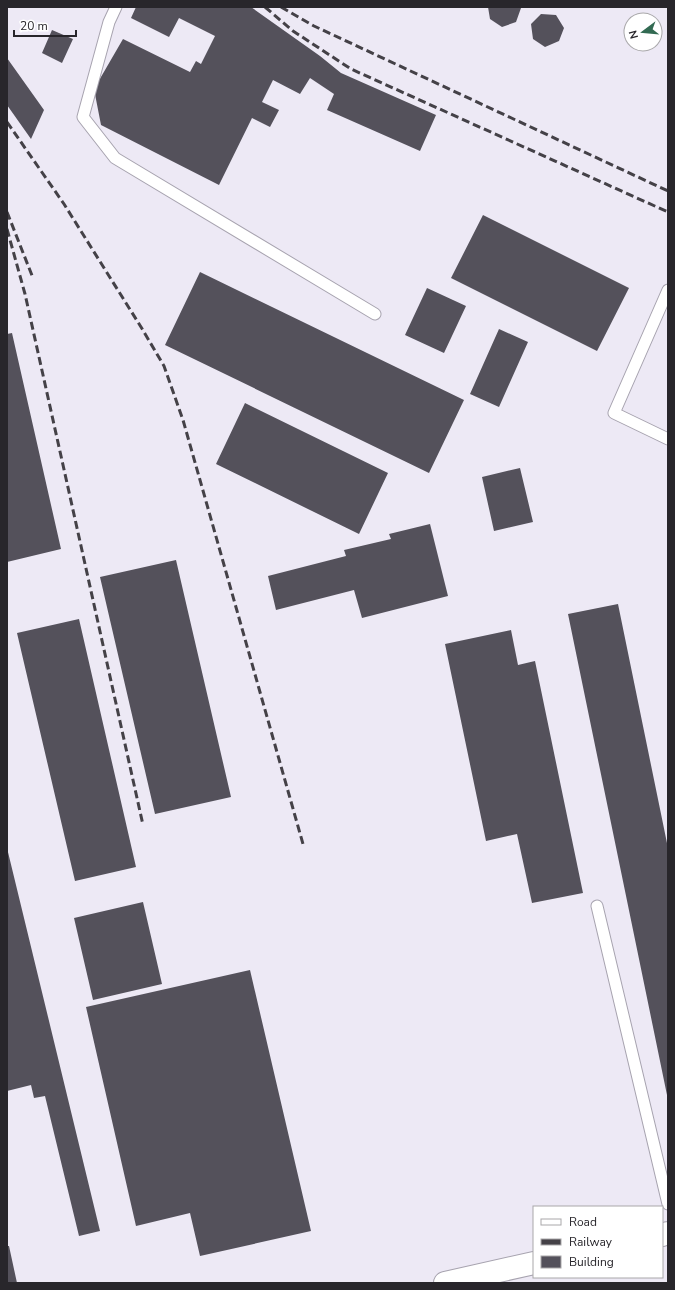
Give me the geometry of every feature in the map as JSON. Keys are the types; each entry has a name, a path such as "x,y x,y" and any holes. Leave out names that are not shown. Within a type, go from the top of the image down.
{"street":[{"path":"445,1283 533,1263"}],"lane":[{"path":"116,7 109,22 83,117 115,158 375,314"},
{"path":"668,290 614,413 668,438"},
{"path":"597,906 668,1204"}],"building":[{"path":"136,7 251,7 320,56 341,73 436,115 420,151 327,110 334,94 310,78 300,94 273,80 262,102 279,110 270,127 252,118 219,185 101,125 94,89 123,39 190,72 196,61 201,64 215,36 179,18 169,37 131,18"},
{"path":"488,7 521,8 516,22 502,27 490,19"},
{"path":"541,14 556,15 564,28 559,41 545,47 533,39 531,24"},
{"path":"52,30 73,39 62,63 42,53"},
{"path":"7,58 44,110 31,139 7,105"},
{"path":"483,215 629,288 597,351 451,278"},
{"path":"200,272 464,400 429,473 165,345"},
{"path":"427,288 466,306 444,353 405,335"},
{"path":"499,329 528,342 499,407 470,394"},
{"path":"12,333 61,549 7,562 7,334"},
{"path":"245,403 388,473 359,534 216,464"},
{"path":"520,468 533,522 494,531 482,477"},
{"path":"430,524 448,596 362,618 354,590 276,610 268,576 346,556 344,550 391,539 389,534"},
{"path":"176,560 231,797 155,814 100,577"},
{"path":"618,604 668,848 667,1095 568,614"},
{"path":"79,619 136,867 75,881 17,633"},
{"path":"511,630 518,665 535,661 583,893 532,903 517,834 486,841 445,644"},
{"path":"7,848 100,1231 79,1236 45,1096 34,1098 31,1085 7,1091"},
{"path":"143,902 162,984 93,1000 74,918"},
{"path":"250,970 311,1231 200,1256 190,1213 136,1226 86,1007"},
{"path":"7,1246 9,1246 17,1283 7,1283"}],"railway":[{"path":"265,7 293,31 351,69 668,212"},
{"path":"281,7 314,26 668,191"},
{"path":"7,122 64,204 164,366 183,420 303,844"},
{"path":"7,212 33,278"},
{"path":"7,229 25,294 143,825"}]}
